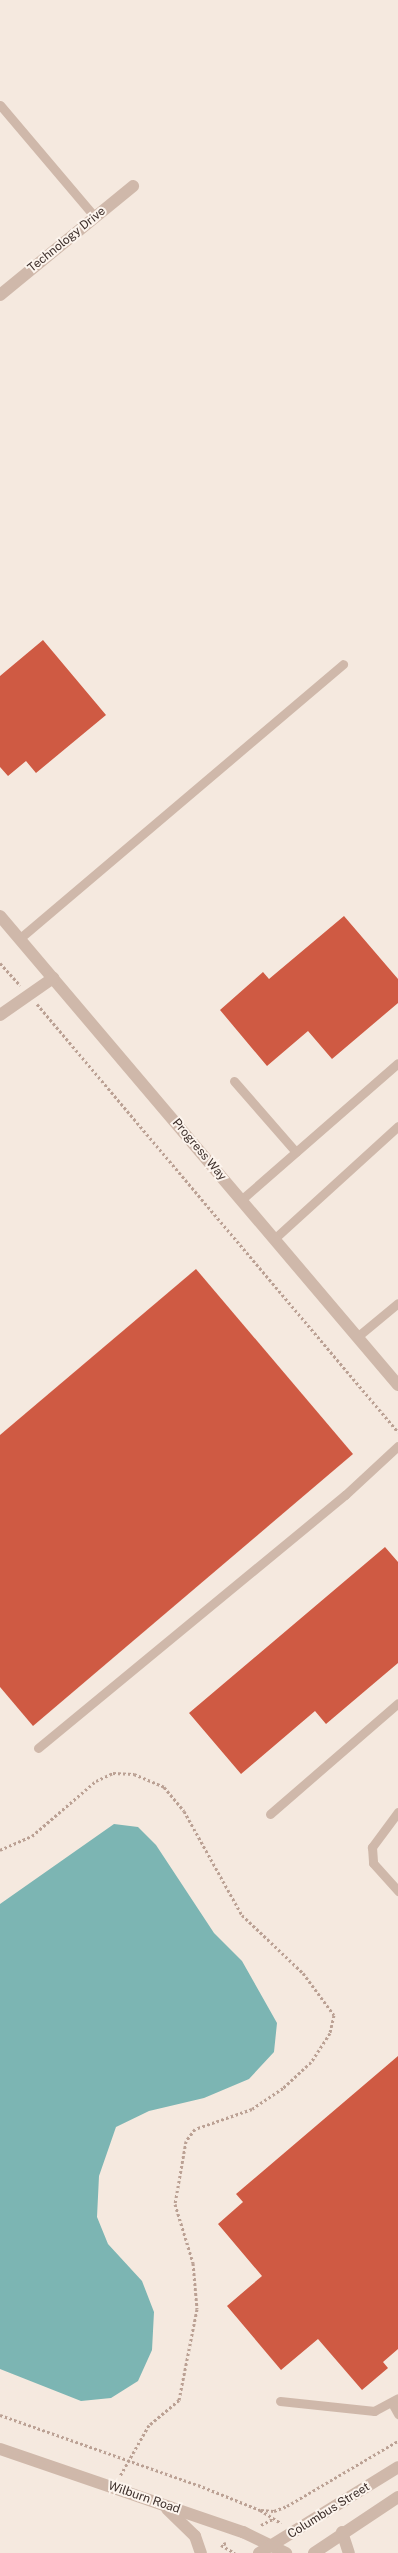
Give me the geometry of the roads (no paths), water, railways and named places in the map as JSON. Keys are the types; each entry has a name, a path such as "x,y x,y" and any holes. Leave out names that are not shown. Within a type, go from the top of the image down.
{"street":[{"name":"Technology Drive","path":"0,295 133,186"},
{"name":"Progress Way","path":"0,916 398,1385"},
{"path":"0,1014 53,978"},
{"name":"Wilburn Road","path":"0,2449 244,2532 286,2553"},
{"name":"Columbus Street","path":"259,2553 398,2467"},
{"name":"Columbus Street","path":"314,2553 342,2532 398,2497"},
{"path":"160,2503 195,2536 201,2553"},
{"path":"342,2532 349,2553"}],"lane":[{"path":"0,105 95,217"},
{"path":"20,939 343,664"},
{"path":"241,1200 398,1063"},
{"path":"234,1081 296,1152"},
{"path":"274,1239 398,1126"},
{"path":"357,1337 398,1303"},
{"path":"38,1748 345,1495 398,1446"},
{"path":"270,1814 398,1703"},
{"path":"398,1812 372,1847 373,1863 398,1891"},
{"path":"280,2401 374,2412 395,2401 398,2414"}],"water":[{"path":"114,1824 138,1827 156,1845 214,1933 242,1961 277,2023 274,2052 249,2079 204,2098 149,2111 116,2127 99,2176 97,2217 108,2244 142,2281 154,2312 152,2350 138,2381 111,2398 81,2401 0,2369 0,1904"}]}
